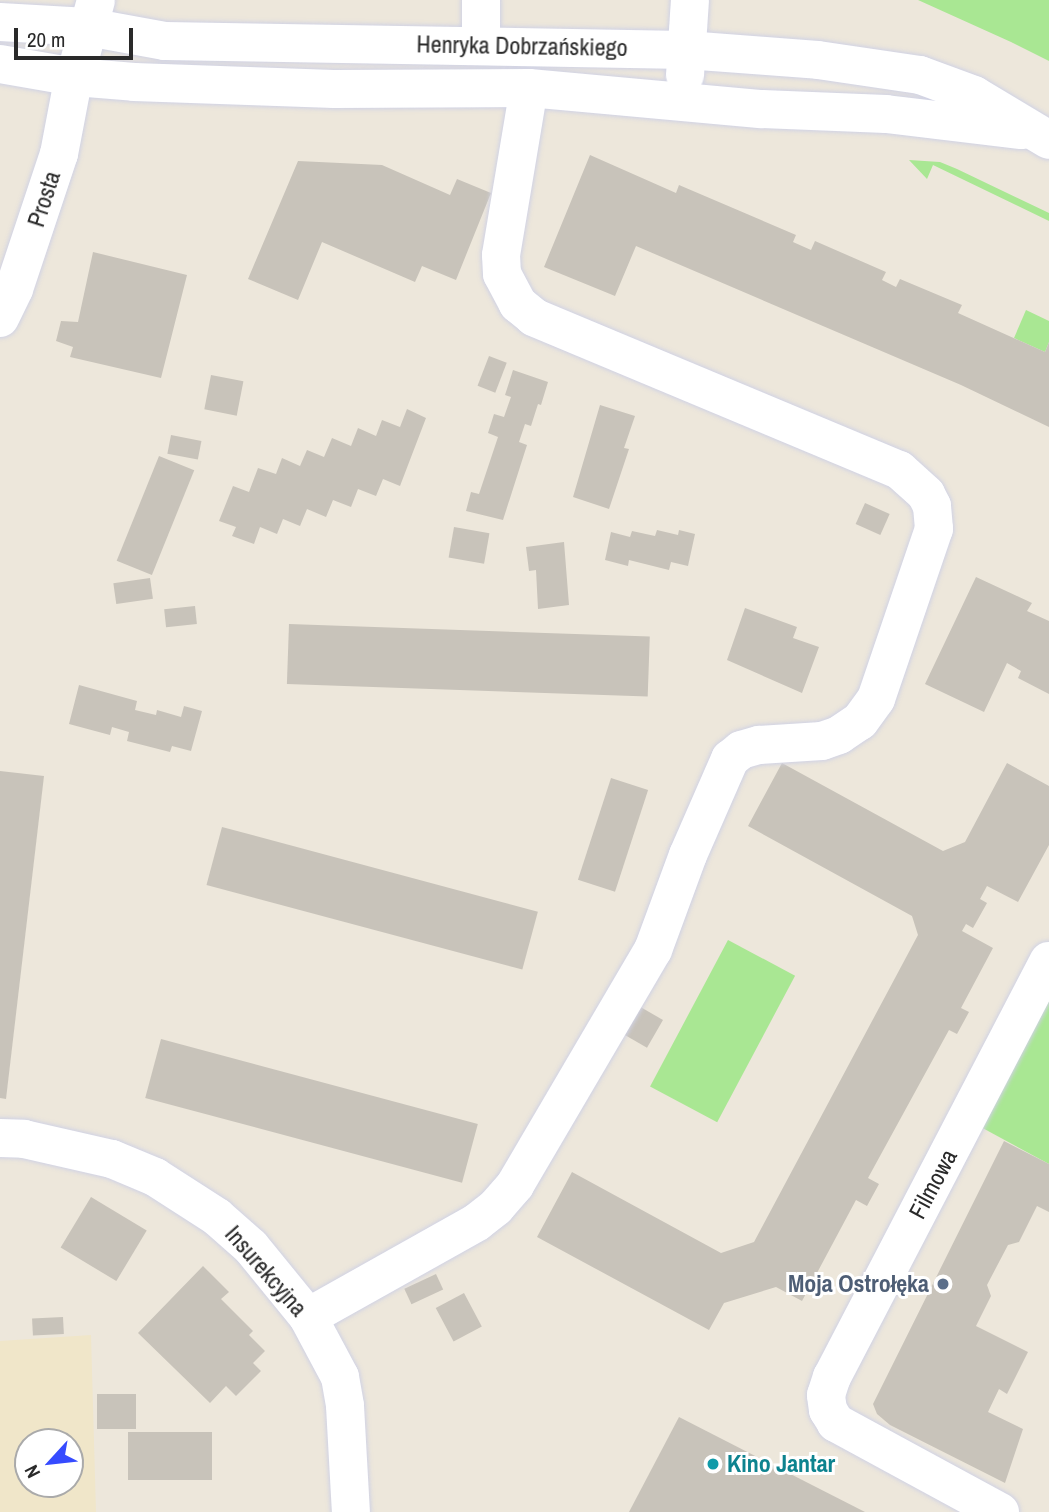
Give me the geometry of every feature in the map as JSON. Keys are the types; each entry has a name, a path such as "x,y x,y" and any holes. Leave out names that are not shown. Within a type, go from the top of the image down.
{"street":[{"path":"481,0 481,44"},
{"path":"683,103 690,0"},
{"name":"Henryka Dobrzańskiego","path":"0,22 92,13 165,41 481,44 687,50 818,60 919,75 975,95 1040,135"},
{"name":"Prosta","path":"0,318 14,289 59,154 92,13"},
{"name":"Henryka Dobrzańskiego","path":"0,64 75,77 334,89 529,88 683,103 886,114 1040,135"},
{"path":"308,1318 477,1222 496,1207 515,1185 653,950 688,855 730,759 741,750 759,745 821,741 839,735 860,721 876,699 934,529 932,506 926,494 899,470 534,317 518,304 502,274 500,255 529,88"},
{"name":"Filmowa","path":"1000,1512 836,1423 828,1410 827,1395 832,1377 1049,961"},
{"name":"Insurekcyjna","path":"0,1138 24,1139 112,1159 155,1177 217,1217 251,1247 308,1318 340,1377 345,1406 351,1512"}],"shaded area":[{"path":"91,1335 96,1512 0,1512 0,1341"}],"green space":[{"path":"918,0 1049,0 1049,61 1011,42"},
{"path":"909,160 940,162 957,169 1049,213 1049,221 933,165 927,179"},
{"path":"1026,310 1049,321 1049,342 1045,352 1014,338"},
{"path":"728,940 795,976 717,1122 650,1087"},
{"path":"1049,994 1049,1164 977,1125"}],"building":[{"path":"590,155 676,193 679,185 796,235 793,242 811,250 815,241 886,272 882,280 896,287 900,279 962,305 958,313 1045,352 1049,342 1049,427 961,385 636,246 615,296 544,267"},
{"path":"298,161 382,165 450,195 457,179 491,193 456,280 422,266 415,282 322,242 298,300 248,279"},
{"path":"93,252 187,275 161,378 70,357 73,347 56,341 61,321 78,322"},
{"path":"489,356 507,363 495,393 478,386"},
{"path":"513,370 548,382 531,426 525,424 519,442 527,445 503,520 466,511 471,492 479,494 498,437 488,433 494,414 504,417 511,397 505,395"},
{"path":"211,375 243,381 237,416 204,409"},
{"path":"600,405 635,416 624,448 629,449 609,509 573,497"},
{"path":"407,409 426,418 400,486 383,479 376,496 358,489 351,507 333,500 326,517 307,509 300,526 283,519 277,534 260,527 254,544 232,536 236,527 219,521 233,486 249,492 258,468 276,474 282,458 300,466 307,450 324,457 332,438 351,446 358,428 376,436 382,420 400,427"},
{"path":"171,435 201,441 198,460 167,454"},
{"path":"159,456 194,470 152,575 117,561"},
{"path":"865,503 890,514 880,535 856,524"},
{"path":"454,527 489,533 484,564 449,558"},
{"path":"657,530 678,535 679,530 695,534 688,566 671,562 669,570 629,560 628,566 605,560 611,532 630,537 632,531 655,536"},
{"path":"564,542 569,605 538,609 536,570 529,571 526,547"},
{"path":"976,577 1032,603 1027,611 1049,621 1049,694 1018,678 1021,671 1007,663 984,712 925,684"},
{"path":"150,578 153,599 116,604 113,583"},
{"path":"195,606 197,624 166,627 164,609"},
{"path":"745,608 797,627 793,638 819,647 802,693 727,660"},
{"path":"289,624 650,637 648,697 287,684"},
{"path":"79,685 137,701 135,710 156,715 157,710 181,717 184,706 202,711 191,751 172,746 170,752 127,741 129,732 112,727 110,735 69,724"},
{"path":"782,763 943,851 965,842 1007,763 1049,786 1049,845 1018,902 987,886 980,899 987,903 973,928 966,924 962,931 993,948 961,1008 969,1012 957,1034 949,1030 868,1178 879,1184 867,1206 856,1200 802,1301 776,1287 724,1303 709,1330 537,1237 572,1172 721,1253 754,1242 918,935 912,916 748,826"},
{"path":"0,771 44,776 6,1099 0,1098"},
{"path":"611,778 648,790 615,892 578,880"},
{"path":"222,827 538,912 522,970 206,885"},
{"path":"637,1005 663,1020 647,1048 621,1033"},
{"path":"161,1039 478,1124 462,1183 145,1098"},
{"path":"1004,1141 1049,1164 1049,1212 1037,1206 1019,1242 1008,1245 987,1285 991,1296 976,1326 1028,1352 1007,1394 999,1389 988,1412 1023,1429 1005,1483 890,1425 877,1414 873,1404"},
{"path":"91,1197 147,1230 116,1281 61,1248"},
{"path":"203,1266 229,1292 221,1299 253,1331 249,1335 265,1351 253,1363 261,1371 236,1396 226,1386 210,1403 138,1333"},
{"path":"436,1274 443,1289 411,1304 404,1289"},
{"path":"464,1293 482,1327 454,1342 436,1308"},
{"path":"63,1317 64,1334 33,1336 32,1319"},
{"path":"97,1394 136,1394 136,1429 97,1429"},
{"name":"Kino Jantar","path":"679,1417 865,1512 629,1512"},
{"path":"128,1432 212,1432 212,1480 128,1480"}],"place":[{"name":"Moja Ostrołęka","path":"943,1284"},
{"name":"Kino Jantar","path":"713,1464"}]}
